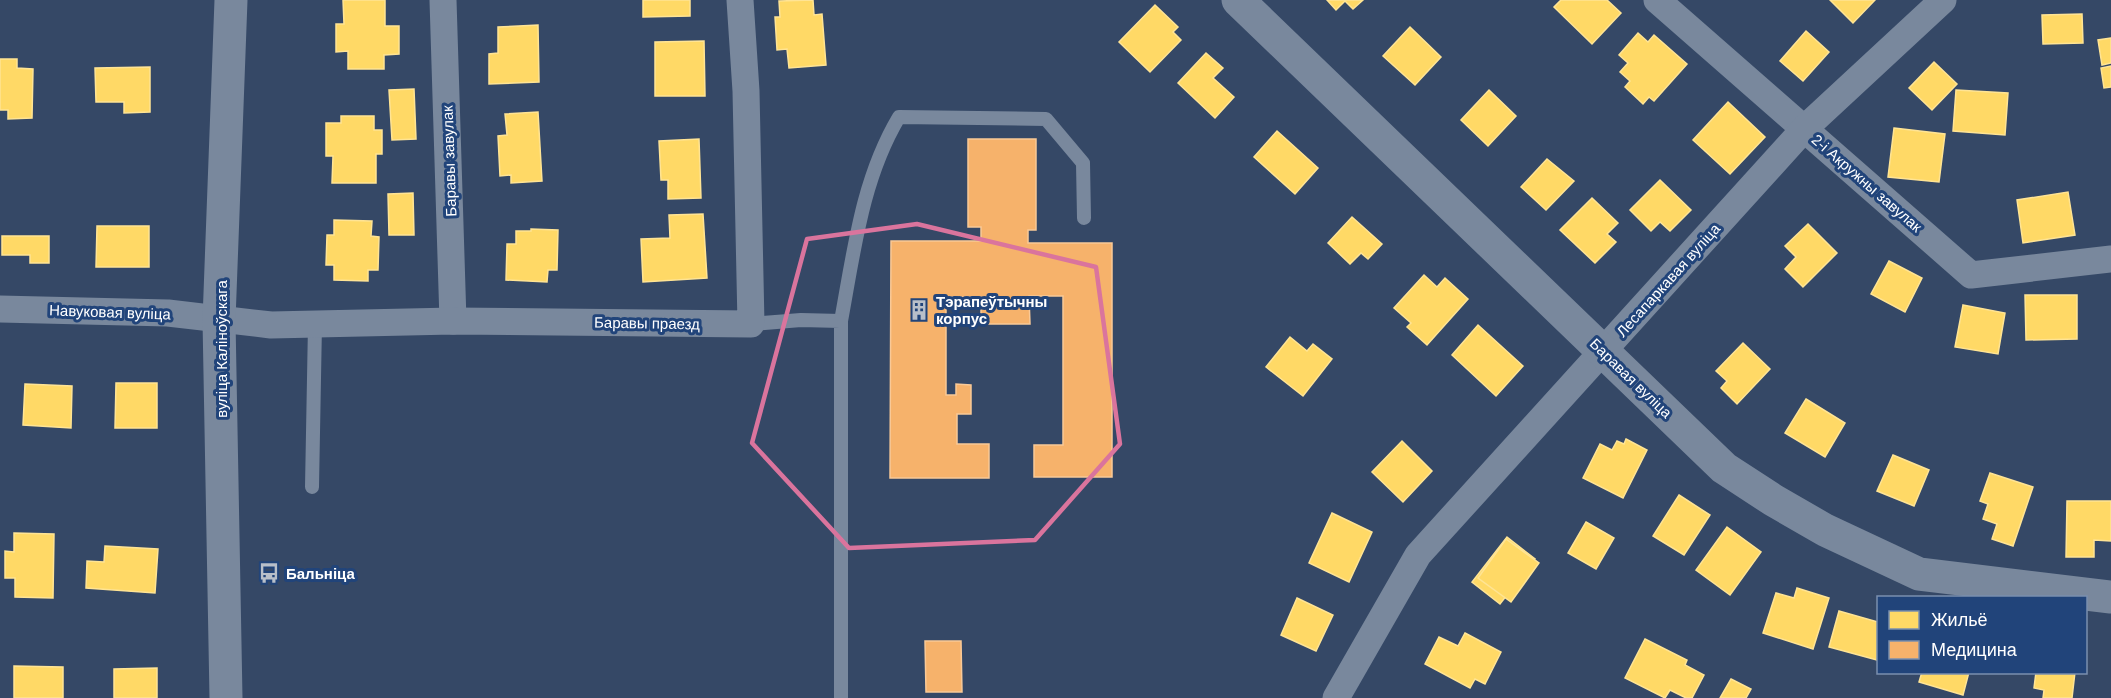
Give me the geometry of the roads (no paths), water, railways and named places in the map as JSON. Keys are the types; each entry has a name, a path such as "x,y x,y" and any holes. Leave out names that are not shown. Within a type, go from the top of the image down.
{"street":[{"name":"вуліца Каліноўскага","path":"226,698 219,320 231,0"},
{"name":"Баравы завулак","path":"443,0 453,321"},
{"path":"740,0 746,91 751,324"},
{"name":"Баравая вуліца","path":"1238,0 1724,468 1825,530 1919,574 2111,597"},
{"name":"2-і Акружны завулак","path":"1658,0 1971,275 2111,259"},
{"name":"Лесапаркавая вуліца","path":"1336,698 1418,555 1805,128 1943,0"},
{"name":"Навуковая вуліца","path":"0,309 168,313 219,320"},
{"name":"Баравы праезд","path":"219,320 271,325 453,321 751,324"}],"lane":[{"path":"842,698 841,321 857,231 871,177 888,136 899,117 1046,119 1083,163 1084,219"},
{"path":"751,324 801,320 841,321"},
{"path":"312,487 315,324"}],"place":[{"name":"Тэрапеўтычны корпус","path":"919,310"},
{"name":"Бальніца","path":"269,573"}]}
